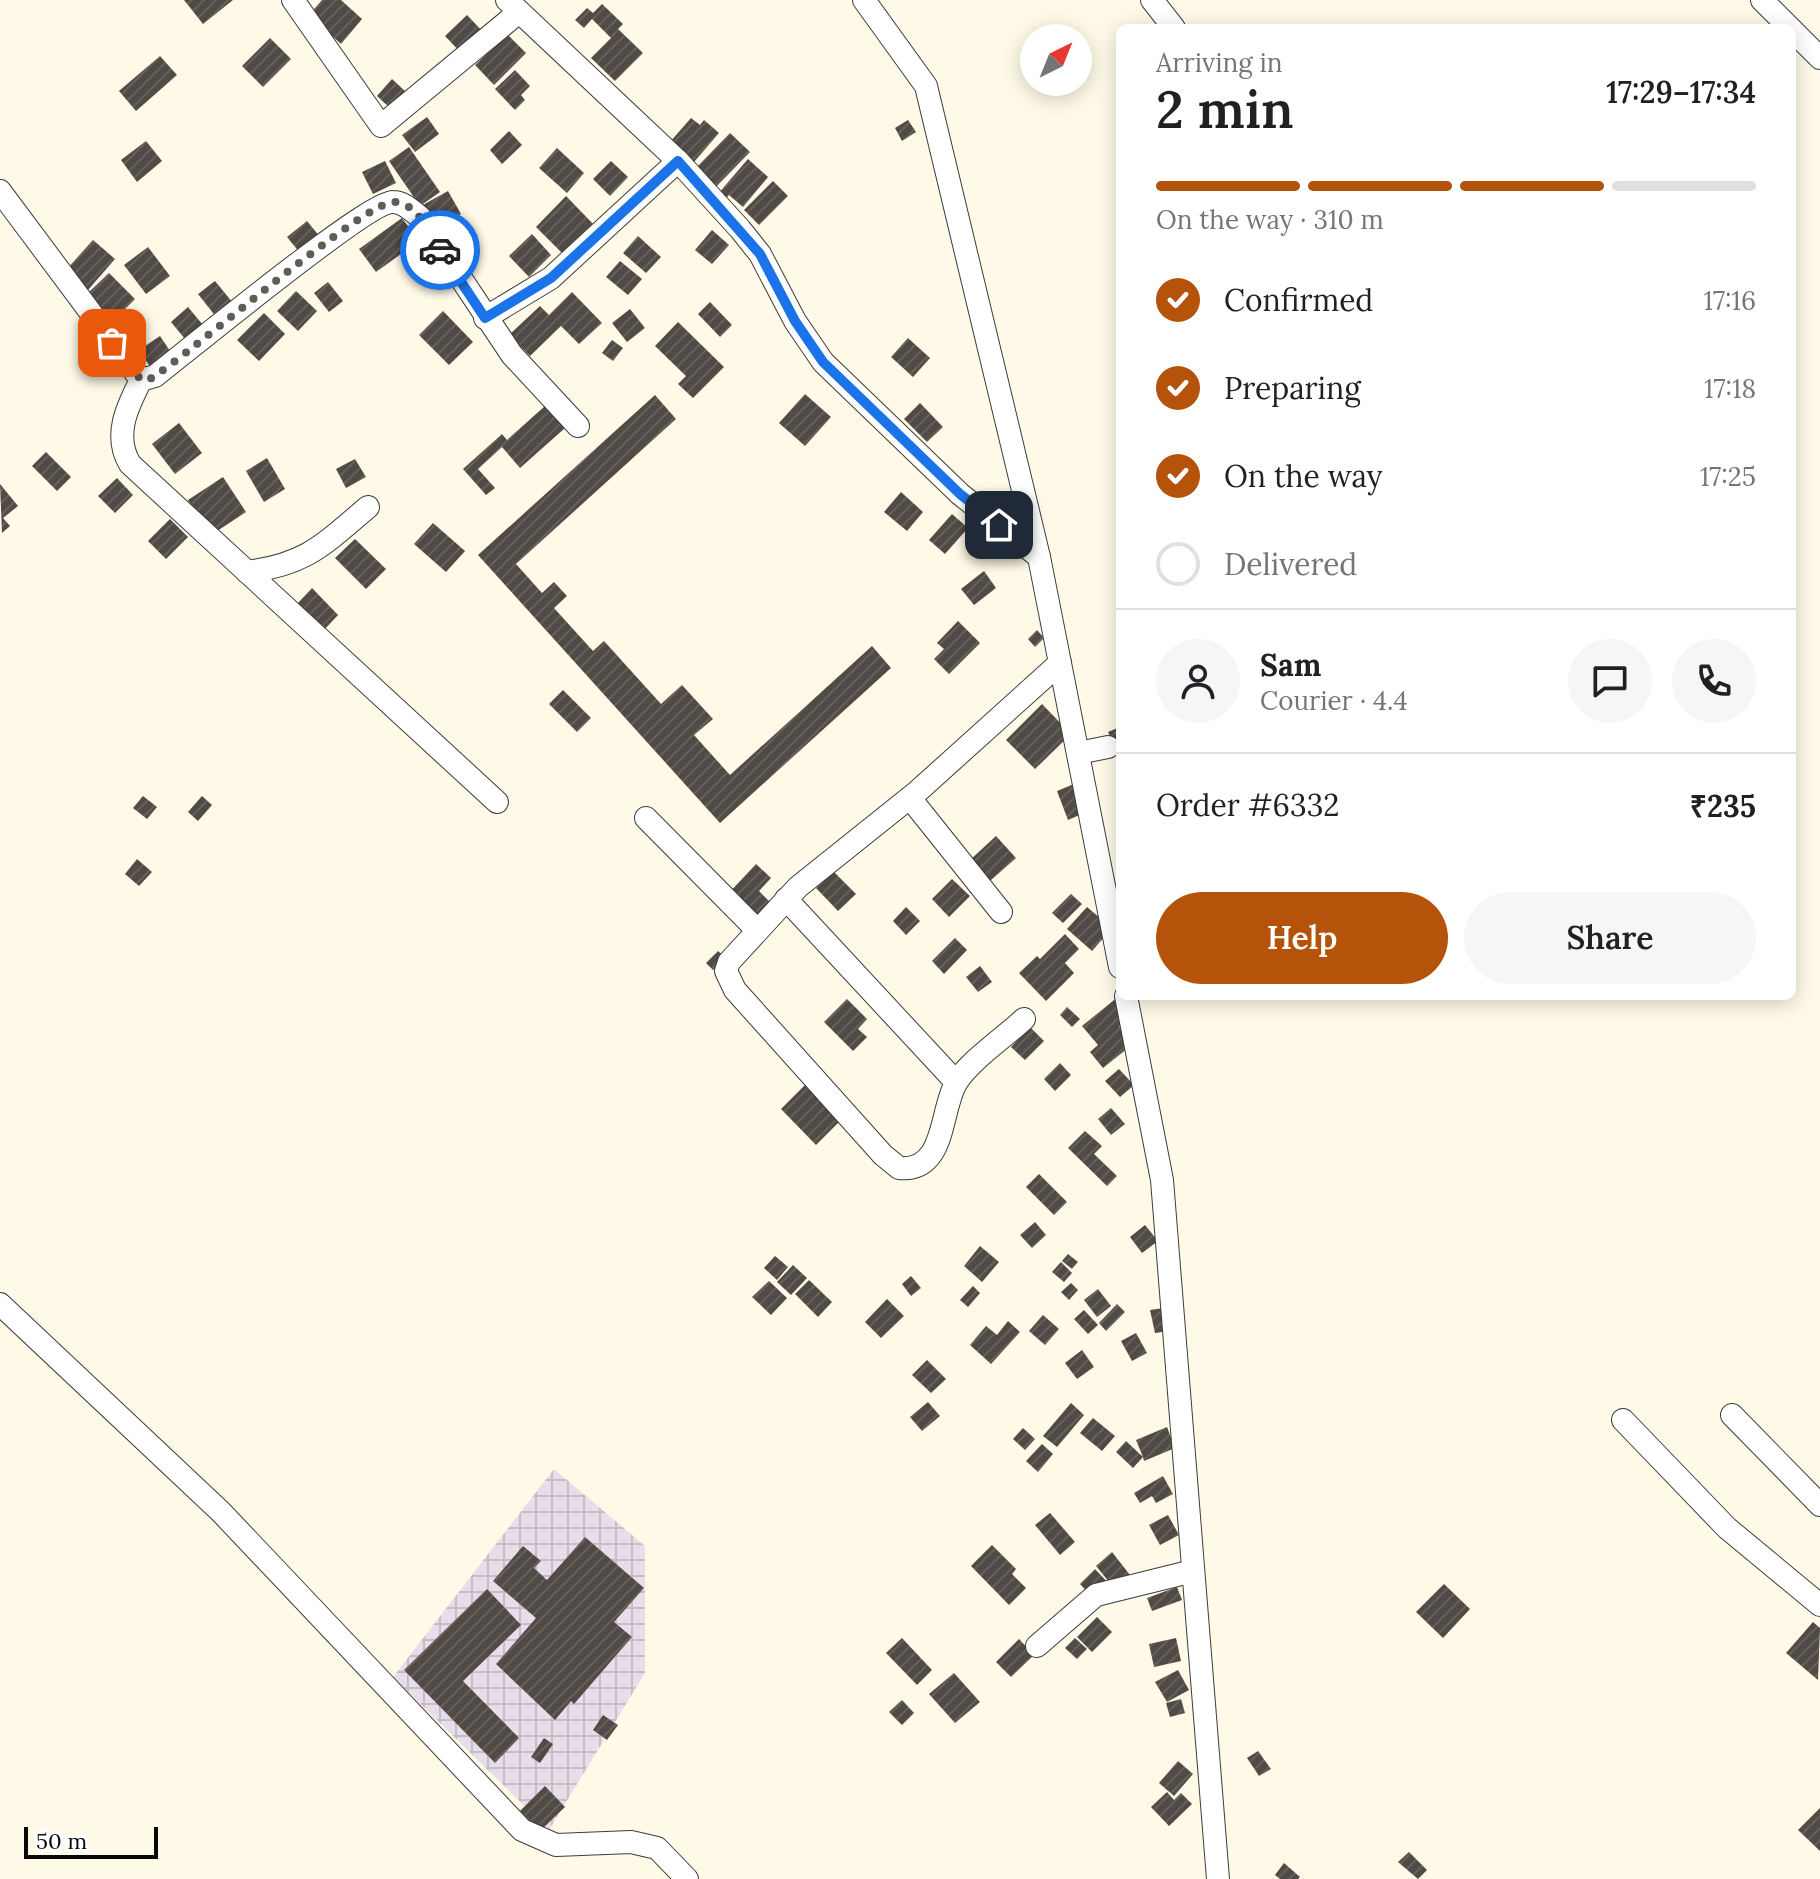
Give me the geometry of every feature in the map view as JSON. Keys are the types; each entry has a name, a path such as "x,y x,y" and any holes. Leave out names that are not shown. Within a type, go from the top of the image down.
{"street":[{"path":"293,0 381,126 513,6 678,161 760,254 795,321 823,362 960,494 1039,557"},
{"path":"864,0 926,86 1039,557 1060,663 1092,751 1116,925"},
{"path":"1152,0 1171,24"},
{"path":"1762,0 1786,24"},
{"path":"1796,34 1820,58"},
{"path":"485,318 551,278 678,161"},
{"path":"0,191 141,380"},
{"path":"497,802 142,476 123,453 121,442 126,408 141,380 155,376 327,242 380,205 393,202 405,205 420,217 512,355 578,426"},
{"path":"247,572 283,567 301,560 368,507"},
{"path":"1024,1019 956,1082 934,1150 919,1165 899,1168 883,1155 730,984 726,967 786,899 910,798 1060,663"},
{"path":"910,798 1001,912"},
{"path":"646,818 757,930"},
{"path":"786,899 956,1082"},
{"path":"1127,1000 1162,1180 1218,1879"},
{"path":"0,1304 221,1512 522,1830 556,1845 631,1842 657,1848 687,1879"},
{"path":"1732,1415 1820,1505"},
{"path":"1623,1420 1727,1528 1820,1605"},
{"path":"1037,1646 1096,1595 1193,1571"}],"shaded area":[{"path":"554,1469 645,1546 645,1673 549,1830 393,1677"}],"building":[{"path":"184,0 233,0 203,24"},
{"path":"322,0 341,0 362,19 341,44 309,15"},
{"path":"602,4 623,24 618,29 643,53 615,81 591,58 611,38 592,19 584,28 575,20 587,8 593,13"},
{"path":"467,15 485,34 463,55 445,36"},
{"path":"507,34 526,53 494,85 475,65"},
{"path":"270,38 291,59 263,87 242,66"},
{"path":"160,56 177,75 136,111 119,91"},
{"path":"515,70 530,86 521,95 525,100 515,110 495,89"},
{"path":"392,79 405,91 390,108 377,96"},
{"path":"427,117 439,134 415,152 402,135"},
{"path":"691,118 700,125 704,120 719,133 694,162 670,142"},
{"path":"908,120 916,132 902,141 895,128"},
{"path":"509,131 522,145 502,164 490,150"},
{"path":"730,133 750,152 711,192 692,172"},
{"path":"146,141 162,161 137,182 121,160"},
{"path":"409,147 440,192 420,206 389,161"},
{"path":"557,148 584,173 567,193 539,168"},
{"path":"748,159 768,177 743,207 729,195 724,201 717,195"},
{"path":"385,161 396,183 373,194 362,172"},
{"path":"611,161 628,177 610,196 593,179"},
{"path":"773,181 788,196 759,225 744,210"},
{"path":"448,191 461,214 434,228 421,206"},
{"path":"566,196 597,228 567,258 536,227"},
{"path":"402,218 419,241 376,272 359,249"},
{"path":"307,221 325,243 305,259 287,237"},
{"path":"712,230 729,245 712,264 695,250"},
{"path":"532,234 551,255 529,277 509,256"},
{"path":"638,236 661,257 646,273 623,253"},
{"path":"93,240 115,259 88,290 66,270"},
{"path":"148,247 170,276 146,294 124,265"},
{"path":"620,261 642,279 628,295 606,277"},
{"path":"109,273 135,299 113,321 87,294"},
{"path":"215,281 238,309 221,323 198,294"},
{"path":"328,282 343,301 329,312 314,293"},
{"path":"296,291 317,311 298,331 277,311"},
{"path":"572,292 602,323 579,344 561,326 530,356 509,335 540,306 549,315"},
{"path":"710,302 732,325 720,337 698,314"},
{"path":"188,307 208,331 190,345 171,322"},
{"path":"630,309 645,328 627,342 612,323"},
{"path":"443,311 473,342 449,365 419,335"},
{"path":"264,313 285,334 259,361 237,340"},
{"path":"678,322 724,367 693,398 678,384 686,376 655,346"},
{"path":"160,336 174,357 153,371 139,350"},
{"path":"908,338 930,358 913,377 891,357"},
{"path":"612,340 623,348 613,361 602,353"},
{"path":"805,394 831,417 805,446 779,423"},
{"path":"655,395 676,419 516,564 542,593 554,582 567,596 554,608 593,651 604,641 661,704 682,685 713,719 694,735 730,775 872,646 891,668 720,823 478,555"},
{"path":"920,403 943,427 927,442 904,419"},
{"path":"545,406 565,428 520,468 502,447 478,469 495,488 486,495 463,469 502,434 507,440"},
{"path":"179,423 202,453 175,474 152,444"},
{"path":"46,452 71,477 57,491 32,466"},
{"path":"267,458 285,489 264,502 246,471"},
{"path":"355,459 366,477 346,488 336,469"},
{"path":"223,477 246,512 211,535 188,500"},
{"path":"117,478 133,495 115,513 98,496"},
{"path":"0,484 18,506 3,518 10,526 2,533"},
{"path":"901,492 923,512 907,531 884,512"},
{"path":"952,514 968,528 945,554 929,540"},
{"path":"170,519 188,537 166,559 148,541"},
{"path":"433,523 465,551 446,572 414,544"},
{"path":"355,539 386,569 366,589 335,558"},
{"path":"984,571 996,588 974,605 961,589"},
{"path":"312,588 338,615 323,631 296,605"},
{"path":"958,621 980,643 949,674 934,659 944,649 937,643"},
{"path":"1037,630 1044,638 1035,647 1028,639"},
{"path":"563,690 591,718 577,732 549,704"},
{"path":"1042,704 1071,734 1035,769 1006,740"},
{"path":"1116,729 1116,749 1108,732"},
{"path":"1079,782 1091,810 1068,820 1057,791"},
{"path":"143,796 157,807 147,819 133,808"},
{"path":"202,796 212,805 198,821 188,812"},
{"path":"996,836 1016,858 990,881 970,860"},
{"path":"137,859 152,872 139,886 125,874"},
{"path":"756,864 771,878 759,891 771,903 752,922 726,896"},
{"path":"834,872 856,894 838,911 816,888"},
{"path":"952,879 970,896 949,917 932,899"},
{"path":"1071,894 1082,904 1063,923 1052,913"},
{"path":"906,907 920,921 906,935 893,921"},
{"path":"1087,907 1112,928 1092,951 1067,929"},
{"path":"1065,934 1079,949 1065,963 1074,973 1046,1001 1019,973 1037,956 1040,959"},
{"path":"955,938 967,950 944,974 932,961"},
{"path":"718,951 726,958 713,970 706,963"},
{"path":"980,966 992,982 978,992 966,977"},
{"path":"1116,998 1123,1000 1135,1013 1119,1026 1133,1044 1103,1068 1090,1052 1098,1045 1082,1026"},
{"path":"847,999 867,1019 858,1029 867,1037 853,1051 824,1022"},
{"path":"1067,1007 1080,1019 1072,1027 1060,1015"},
{"path":"1030,1027 1044,1041 1025,1060 1011,1047"},
{"path":"1060,1063 1071,1075 1055,1091 1044,1079"},
{"path":"1119,1069 1134,1085 1120,1097 1105,1081"},
{"path":"806,1084 841,1120 816,1145 781,1109"},
{"path":"1111,1108 1125,1124 1111,1135 1098,1119"},
{"path":"1085,1131 1102,1146 1094,1154 1117,1176 1107,1186 1068,1148"},
{"path":"1039,1174 1067,1202 1054,1215 1026,1187"},
{"path":"1035,1222 1046,1235 1032,1248 1020,1235"},
{"path":"1145,1225 1158,1241 1142,1253 1130,1237"},
{"path":"980,1246 999,1262 982,1282 964,1266"},
{"path":"1068,1254 1078,1262 1072,1269 1062,1261"},
{"path":"775,1256 788,1267 777,1280 764,1268"},
{"path":"1061,1262 1072,1273 1064,1282 1052,1272"},
{"path":"793,1265 807,1278 791,1295 777,1282"},
{"path":"911,1276 921,1288 911,1296 902,1284"},
{"path":"809,1280 832,1302 818,1317 795,1294"},
{"path":"769,1281 787,1298 771,1315 752,1297"},
{"path":"1071,1283 1078,1290 1069,1300 1061,1292"},
{"path":"973,1286 980,1293 968,1307 960,1300"},
{"path":"1098,1289 1111,1306 1097,1317 1084,1300"},
{"path":"887,1299 904,1316 881,1338 865,1322"},
{"path":"1117,1304 1125,1312 1106,1331 1099,1323"},
{"path":"1164,1308 1169,1331 1155,1333 1150,1310"},
{"path":"1084,1310 1098,1325 1088,1334 1074,1319"},
{"path":"1043,1315 1059,1329 1045,1345 1029,1331"},
{"path":"1008,1321 1020,1332 991,1364 970,1345 986,1326 997,1335"},
{"path":"1136,1333 1147,1353 1132,1361 1121,1341"},
{"path":"1082,1350 1094,1367 1077,1379 1065,1363"},
{"path":"927,1360 946,1379 931,1393 912,1375"},
{"path":"928,1402 940,1416 922,1431 910,1417"},
{"path":"1071,1403 1084,1415 1057,1447 1043,1436"},
{"path":"1093,1418 1115,1436 1102,1451 1080,1433"},
{"path":"1167,1427 1175,1448 1144,1461 1136,1440"},
{"path":"1023,1428 1035,1439 1025,1450 1013,1439"},
{"path":"1126,1441 1143,1457 1133,1468 1116,1452"},
{"path":"1042,1444 1053,1454 1038,1472 1026,1461"},
{"path":"1163,1476 1173,1494 1156,1503 1152,1496 1140,1503 1134,1493"},
{"path":"1050,1513 1075,1542 1060,1555 1035,1525"},
{"path":"1168,1515 1179,1535 1160,1545 1149,1525"},
{"path":"585,1537 644,1588 614,1622 632,1637 574,1704 571,1701 555,1720 496,1664 536,1618 493,1581 523,1546 541,1561 534,1568 547,1580"},
{"path":"992,1545 1016,1569 1012,1574 1026,1588 1009,1605 971,1566"},
{"path":"1112,1552 1130,1575 1114,1588 1096,1566"},
{"path":"1095,1569 1112,1587 1097,1602 1080,1584"},
{"path":"1444,1584 1470,1609 1443,1638 1416,1612"},
{"path":"1177,1587 1182,1600 1152,1611 1147,1598"},
{"path":"487,1589 521,1625 463,1681 519,1738 495,1763 404,1670"},
{"path":"1097,1617 1112,1632 1092,1652 1077,1637"},
{"path":"1813,1622 1820,1628 1818,1680 1786,1653"},
{"path":"902,1638 932,1670 917,1685 886,1653"},
{"path":"1075,1638 1087,1649 1077,1659 1065,1648"},
{"path":"1176,1638 1181,1661 1154,1667 1149,1644"},
{"path":"1019,1639 1034,1655 1011,1677 996,1662"},
{"path":"1178,1670 1189,1690 1167,1702 1155,1682"},
{"path":"954,1673 980,1702 955,1723 929,1694"},
{"path":"1181,1699 1185,1713 1170,1717 1166,1703"},
{"path":"902,1700 914,1713 902,1725 889,1712"},
{"path":"603,1715 618,1725 607,1740 593,1730"},
{"path":"544,1738 553,1744 540,1763 531,1757"},
{"path":"1258,1751 1271,1769 1259,1776 1247,1758"},
{"path":"1178,1761 1193,1774 1174,1796 1159,1783"},
{"path":"545,1786 565,1807 540,1831 520,1811"},
{"path":"1167,1792 1174,1800 1181,1793 1192,1804 1169,1826 1151,1807"},
{"path":"1820,1808 1820,1851 1798,1830"},
{"path":"1409,1852 1427,1870 1418,1879 1398,1862"},
{"path":"1284,1863 1300,1877 1298,1879 1280,1879 1275,1875"}],"way so far":[{"path":"112,343 141,380 150,379 327,242 380,205 393,202 405,205 420,217 440,250"}],"route":[{"path":"440,250 485,318 520,300 551,278 597,239 678,161 760,254 795,321 823,362 960,494 999,525"}]}
